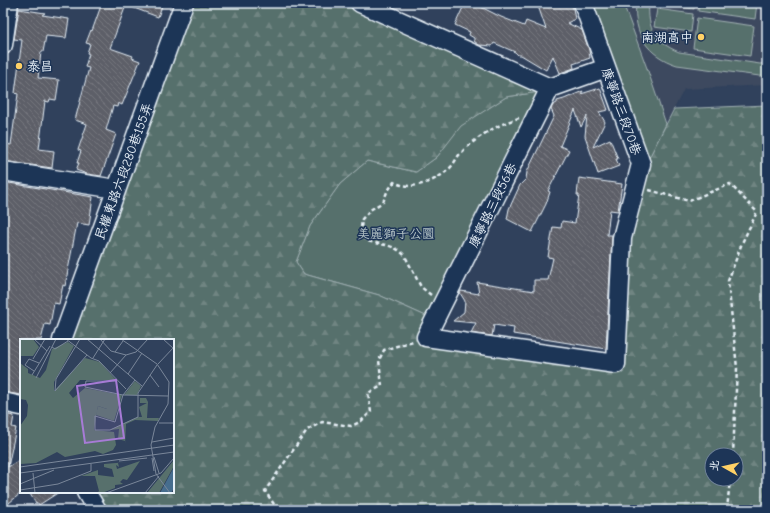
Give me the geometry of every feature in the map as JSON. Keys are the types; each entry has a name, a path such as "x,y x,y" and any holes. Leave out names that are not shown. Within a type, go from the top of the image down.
{"street":[{"path":"3,45 9,3"},
{"name":"民權東路六段280巷155弄","path":"62,339 184,3"},
{"path":"360,3 550,88 606,68"},
{"name":"康寧路三段70巷","path":"426,337 616,364 622,238 641,164 583,3"},
{"name":"康寧路三段56巷","path":"426,337 550,88"},
{"path":"3,171 116,189"},
{"path":"3,402 20,406"},
{"path":"87,493 97,510"}],"path":[{"path":"444,302 426,292 421,287 405,256 401,252 389,245 367,241 363,236 361,228 362,219 370,210 383,202 386,192 394,182 400,186 420,185 439,177 451,167 459,155 477,139 517,118 524,117 533,121"},
{"path":"636,186 689,201 730,184 757,212 742,243 728,281 737,368 732,447"},
{"path":"278,510 265,491 307,430 322,422 351,426 360,422 371,412 368,393 382,386 379,360 384,350 426,337"},
{"path":"727,510 729,487"}],"shaded area":[{"name":"南湖高中","path":"623,3 767,3 767,85 684,89 666,124"}],"green space":[{"path":"189,3 341,3 539,92 506,97 461,126 437,157 416,172 367,161 340,184 310,226 296,262 304,274 379,295 428,317 418,341 421,345 623,373 630,234 647,162 674,109 767,105 767,510 100,510 91,493 174,493 174,339 67,339"},
{"path":"589,3 623,3 648,71 666,124 647,162"},
{"path":"636,3 649,3 649,20 654,34 664,44 671,48 679,52 760,64 767,63 767,77 677,65 658,56 650,50 640,34 637,24"},
{"path":"695,3 694,9 657,4"},
{"path":"699,3 757,3 755,19 698,11"},
{"path":"657,9 693,14 691,32 654,27"},
{"path":"697,18 754,26 750,56 693,48"},
{"name":"美麗獅子公圜","path":"539,92 428,317 379,295 304,274 296,262 310,226 340,184 367,161 416,172 437,157 460,126 506,97"}],"building":[{"path":"102,3 163,3 158,17 126,5 110,48 133,56 132,58 140,61 122,105 118,103 117,107 113,106 106,130 116,134 101,176 87,174 76,170 81,151 78,150 87,124 75,120 89,68 85,67 90,44 86,43"},
{"path":"465,3 473,3 501,17 524,26 526,21 546,29 537,3 572,3 575,19 567,23 582,30 589,50 590,58 573,64 574,68 560,73 553,56 546,70 521,55 518,55 515,52 494,43 492,46 479,45 474,41 474,38 469,35 470,32 455,25"},
{"path":"19,9 45,13 42,15 69,19 66,38 46,36 43,52 41,52 38,78 59,80 56,100 50,99 49,102 45,101 39,149 54,151 52,168 3,161 3,149 5,144 11,145 18,94 15,93 22,40 14,39"},
{"path":"600,88 608,110 599,112 605,122 593,147 610,139 618,159 616,159 619,166 598,174 585,136 587,116 581,127 575,110 560,146 569,150 548,191 550,192 546,204 532,232 507,219 509,209 520,185 526,179 527,172 554,116 551,109 553,105 557,103 557,101 583,91 581,94"},
{"path":"579,178 622,184 618,211 610,210 607,235 612,235 606,349 513,334 514,328 494,325 492,336 471,333 476,323 453,321 464,312 465,301 460,293 461,291 479,294 477,282 534,291 534,280 548,280 553,258 548,257 553,227 561,228 562,221 575,223 579,195 577,195"},
{"path":"3,182 93,197 89,225 77,223 65,286 63,285 59,304 54,303 50,325 45,324 41,339 20,339 20,395 3,392"},
{"path":"3,414 14,416 12,427 16,428 8,467 20,460 21,493 3,508 3,470 7,468 3,467"},
{"path":"30,493 57,493 39,505 38,503 36,504"}],"place":[{"name":"南湖高中","path":"701,37"},
{"name":"泰昌","path":"19,66"}]}
